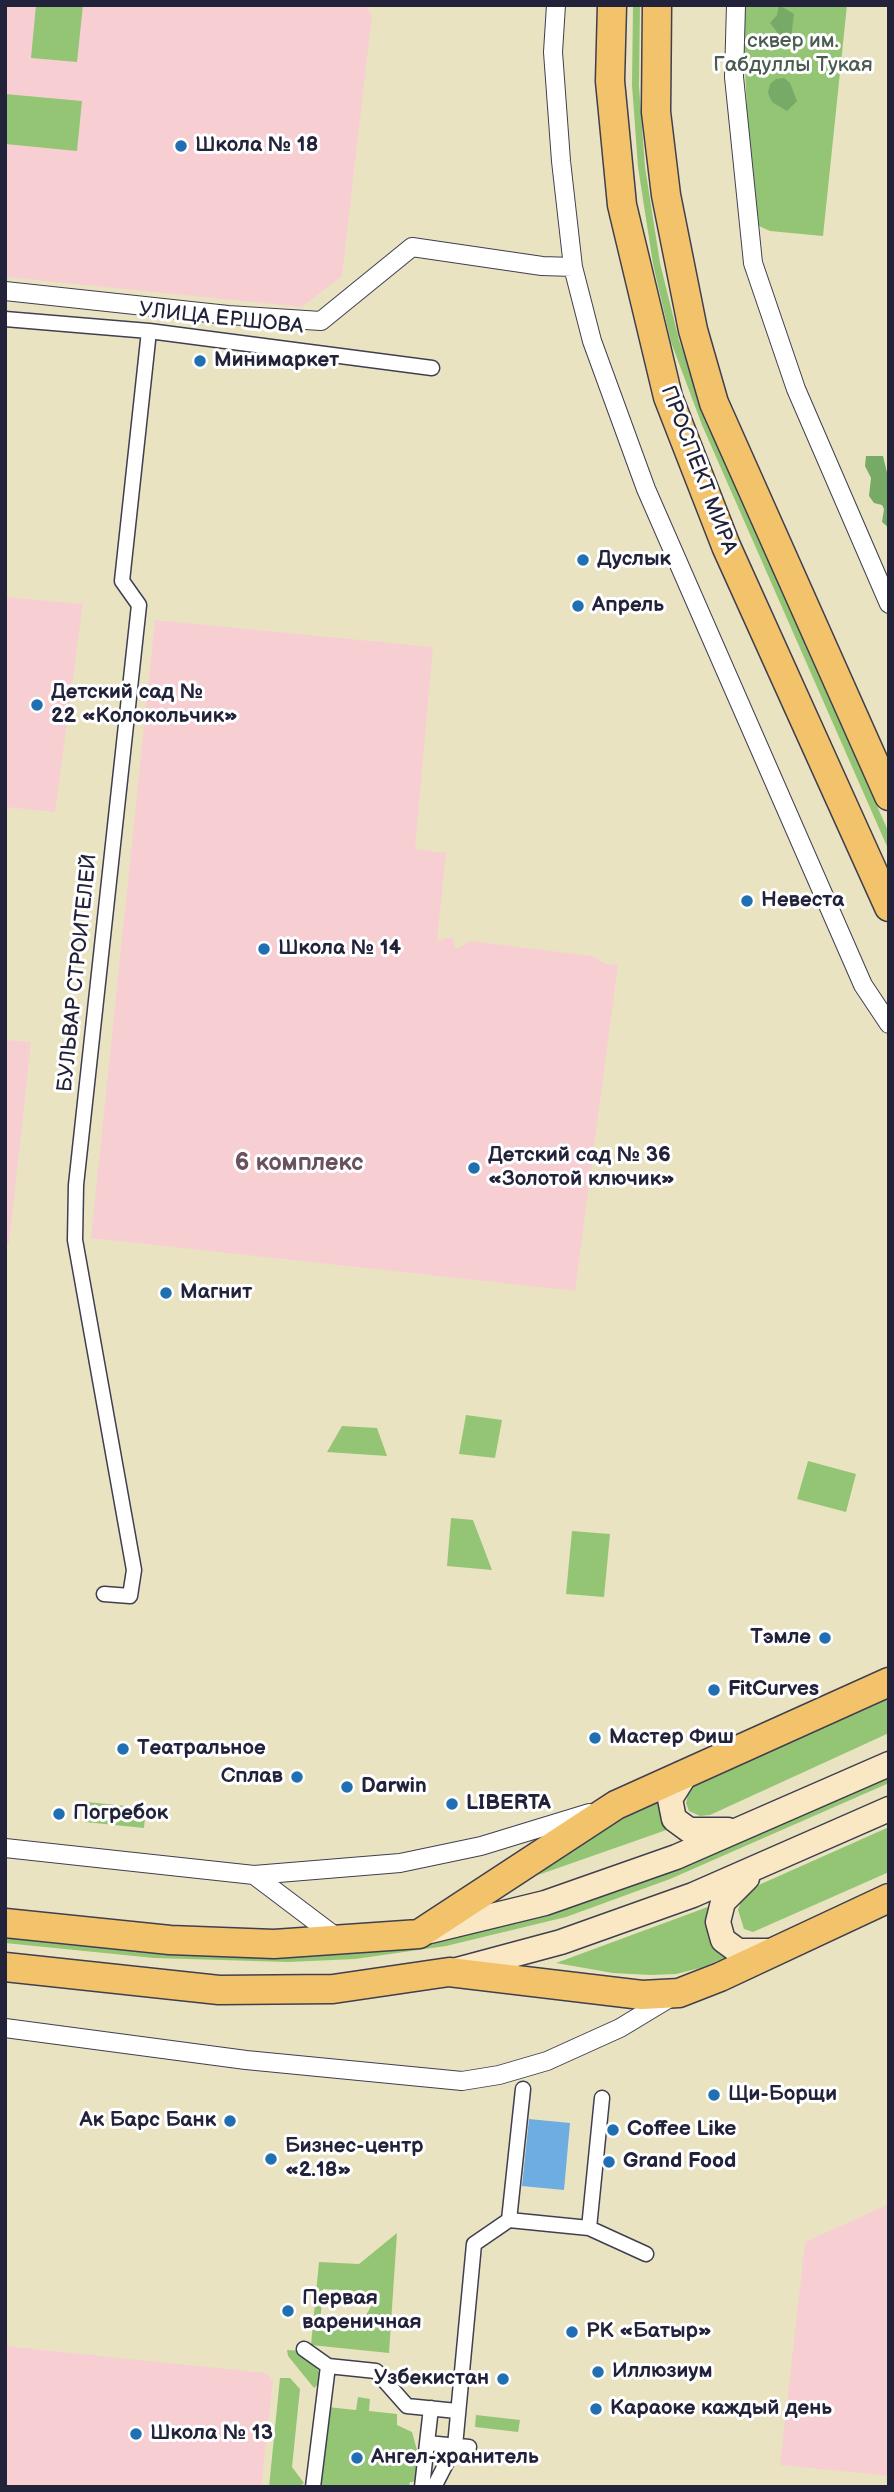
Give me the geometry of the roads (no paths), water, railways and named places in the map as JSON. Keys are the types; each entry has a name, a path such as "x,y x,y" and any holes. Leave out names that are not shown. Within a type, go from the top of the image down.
{"main road":[{"name":"ПРОСПЕКТ МИРА","path":"612,5 610,81 622,205 668,397 726,546 889,907"},
{"name":"ПРОСПЕКТ МИРА","path":"657,5 656,111 666,195 694,330 710,391 878,754 889,796"},
{"path":"419,1934 616,1805 889,1682"},
{"path":"5,1923 170,1940 274,1944 419,1934 545,1903 676,1857 889,1764"},
{"path":"687,1772 670,1799 674,1819 689,1830 739,1830"},
{"path":"5,1967 219,1990 333,1989 449,1972 561,1942 692,1895 889,1809"},
{"path":"757,1867 723,1902 718,1922 723,1940 738,1951 771,1951"},
{"path":"449,1972 642,1995 678,1993 720,1977 889,1898"}],"street":[{"path":"556,5 553,52 573,267 592,341 646,489 863,985 889,1024"},
{"path":"736,5 734,76 753,263 796,389 889,604"},
{"path":"5,291 228,315 321,321 412,247 542,266 573,267"},
{"name":"УЛИЦА ЕРШОВА","path":"5,319 149,331 432,368"},
{"name":"БУЛЬВАР СТРОИТЕЛЕЙ","path":"104,1594 130,1596 134,1570 75,1240 76,1185 139,605 122,581 149,331"},
{"path":"5,1849 254,1875 400,1863 481,1846 616,1805"},
{"path":"254,1875 340,1940"},
{"path":"5,2028 246,2060 461,2081 499,2075 547,2061 620,2028 678,1993"},
{"path":"509,2220 523,2089"},
{"path":"589,2228 602,2098"},
{"path":"434,2487 462,2446 457,2411 474,2244 509,2220 589,2228 646,2254"},
{"path":"304,2349 328,2366 376,2371 407,2406 457,2411"},
{"path":"313,2487 328,2366"},
{"path":"422,2487 431,2408"},
{"path":"427,2442 462,2446"}],"water":[{"path":"529,2119 570,2123 564,2190 522,2186"}],"place":[{"name":"Школа № 18","path":"181,146"},
{"name":"Минимаркет","path":"200,361"},
{"name":"Дуслык","path":"583,560"},
{"name":"Апрель","path":"578,606"},
{"name":"Детский сад № 22 «Колокольчик»","path":"37,705"},
{"name":"Невеста","path":"747,901"},
{"name":"Школа № 14","path":"264,949"},
{"name":"Детский сад № 36 «Золотой ключик»","path":"474,1168"},
{"name":"Магнит","path":"166,1293"},
{"name":"Тэмле","path":"825,1638"},
{"name":"FitCurves","path":"714,1690"},
{"name":"Мастер Фиш","path":"595,1738"},
{"name":"Театральное","path":"123,1749"},
{"name":"Сплав","path":"297,1777"},
{"name":"Darwin","path":"347,1787"},
{"name":"LIBERTA","path":"452,1804"},
{"name":"Погребок","path":"59,1814"},
{"name":"Щи-Борщи","path":"714,2095"},
{"name":"Ак Барс Банк","path":"230,2121"},
{"name":"Coffee Like","path":"613,2130"},
{"name":"Бизнес-центр «2.18»","path":"271,2159"},
{"name":"Grand Food","path":"609,2162"},
{"name":"Первая вареничная","path":"288,2311"},
{"name":"РК «Батыр»","path":"572,2332"},
{"name":"Иллюзиум","path":"598,2372"},
{"name":"Узбекистан","path":"503,2379"},
{"name":"Караоке каждый день","path":"596,2409"},
{"name":"Школа № 13","path":"136,2434"},
{"name":"Ангел-хранитель","path":"357,2458"}],"district":[{"name":"6 комплекс","path":"299,1164"}],"park label":[{"name":"сквер им. Габдуллы Тукая","path":"793,54"}]}
